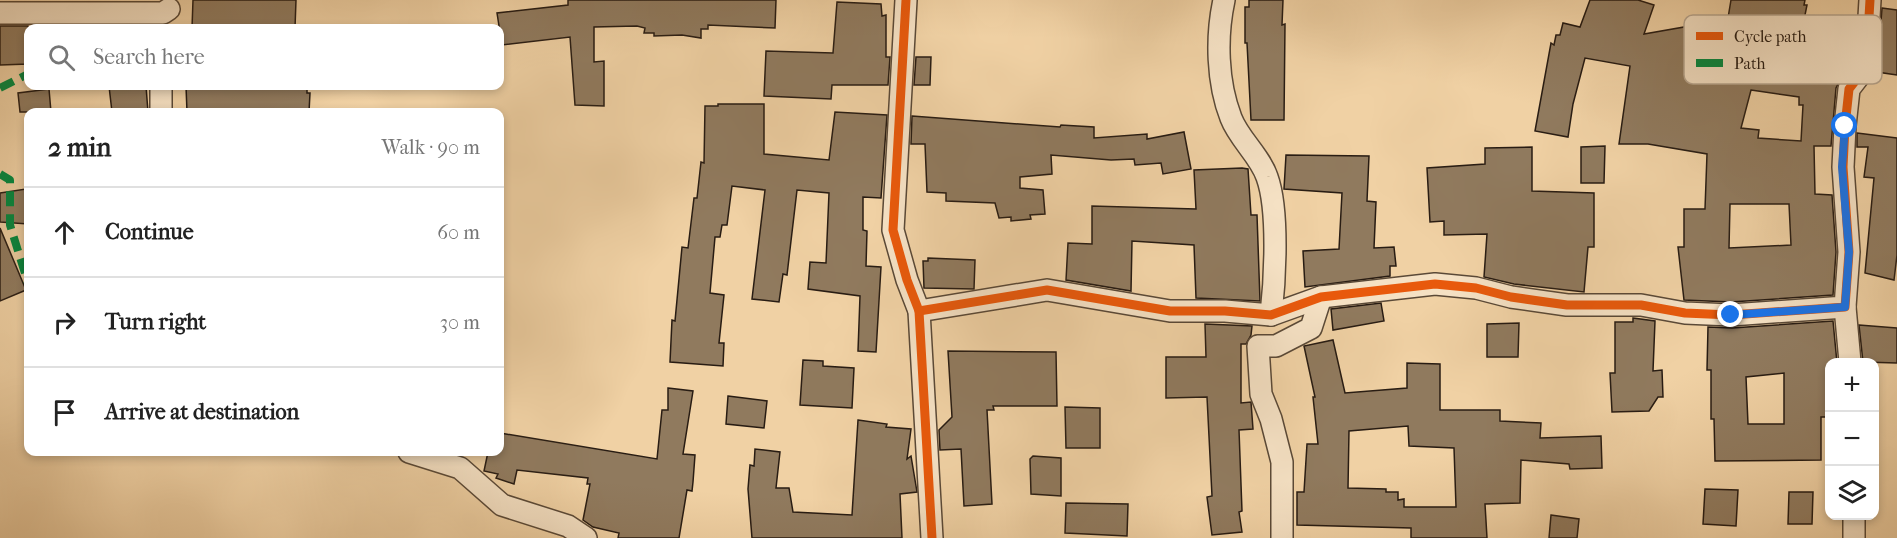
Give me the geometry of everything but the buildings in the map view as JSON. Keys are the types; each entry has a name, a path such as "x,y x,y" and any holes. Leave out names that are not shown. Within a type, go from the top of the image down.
{"street":[{"path":"906,0 893,230 907,280 919,311 932,538"},
{"path":"1224,0 1220,21 1220,71 1231,119 1268,177 1273,218 1275,274 1271,315"},
{"path":"1869,15 1870,0"},
{"path":"0,13 168,12"},
{"path":"1850,358 1845,307 1849,252 1842,167 1849,89 1853,84"},
{"path":"161,90 161,108"},
{"path":"919,311 951,304 1005,299 1047,290 1170,311 1225,311 1271,315 1321,297 1435,284 1476,288 1511,297 1567,305 1641,305 1684,313 1731,315 1845,307"},
{"path":"1282,538 1282,462 1271,419 1261,394 1258,346 1276,346 1311,328 1321,297"},
{"path":"422,456 460,468 502,505 568,526 586,538"},
{"path":"1854,520 1854,538"}],"marked path":[{"path":"0,88 24,76"},
{"path":"0,174 10,180 10,225 24,270"}],"cycle path":[{"path":"906,0 893,230 907,280 919,311 932,538"},
{"path":"1869,15 1870,0"},
{"path":"919,311 1047,290 1170,311 1225,311 1271,315 1321,297 1435,284 1476,288 1511,297 1567,305 1641,305 1685,313 1731,315 1845,307 1849,252 1843,167 1849,89 1853,84"}],"route":[{"path":"1731,315 1845,307 1849,252 1842,167 1845,126"}]}
